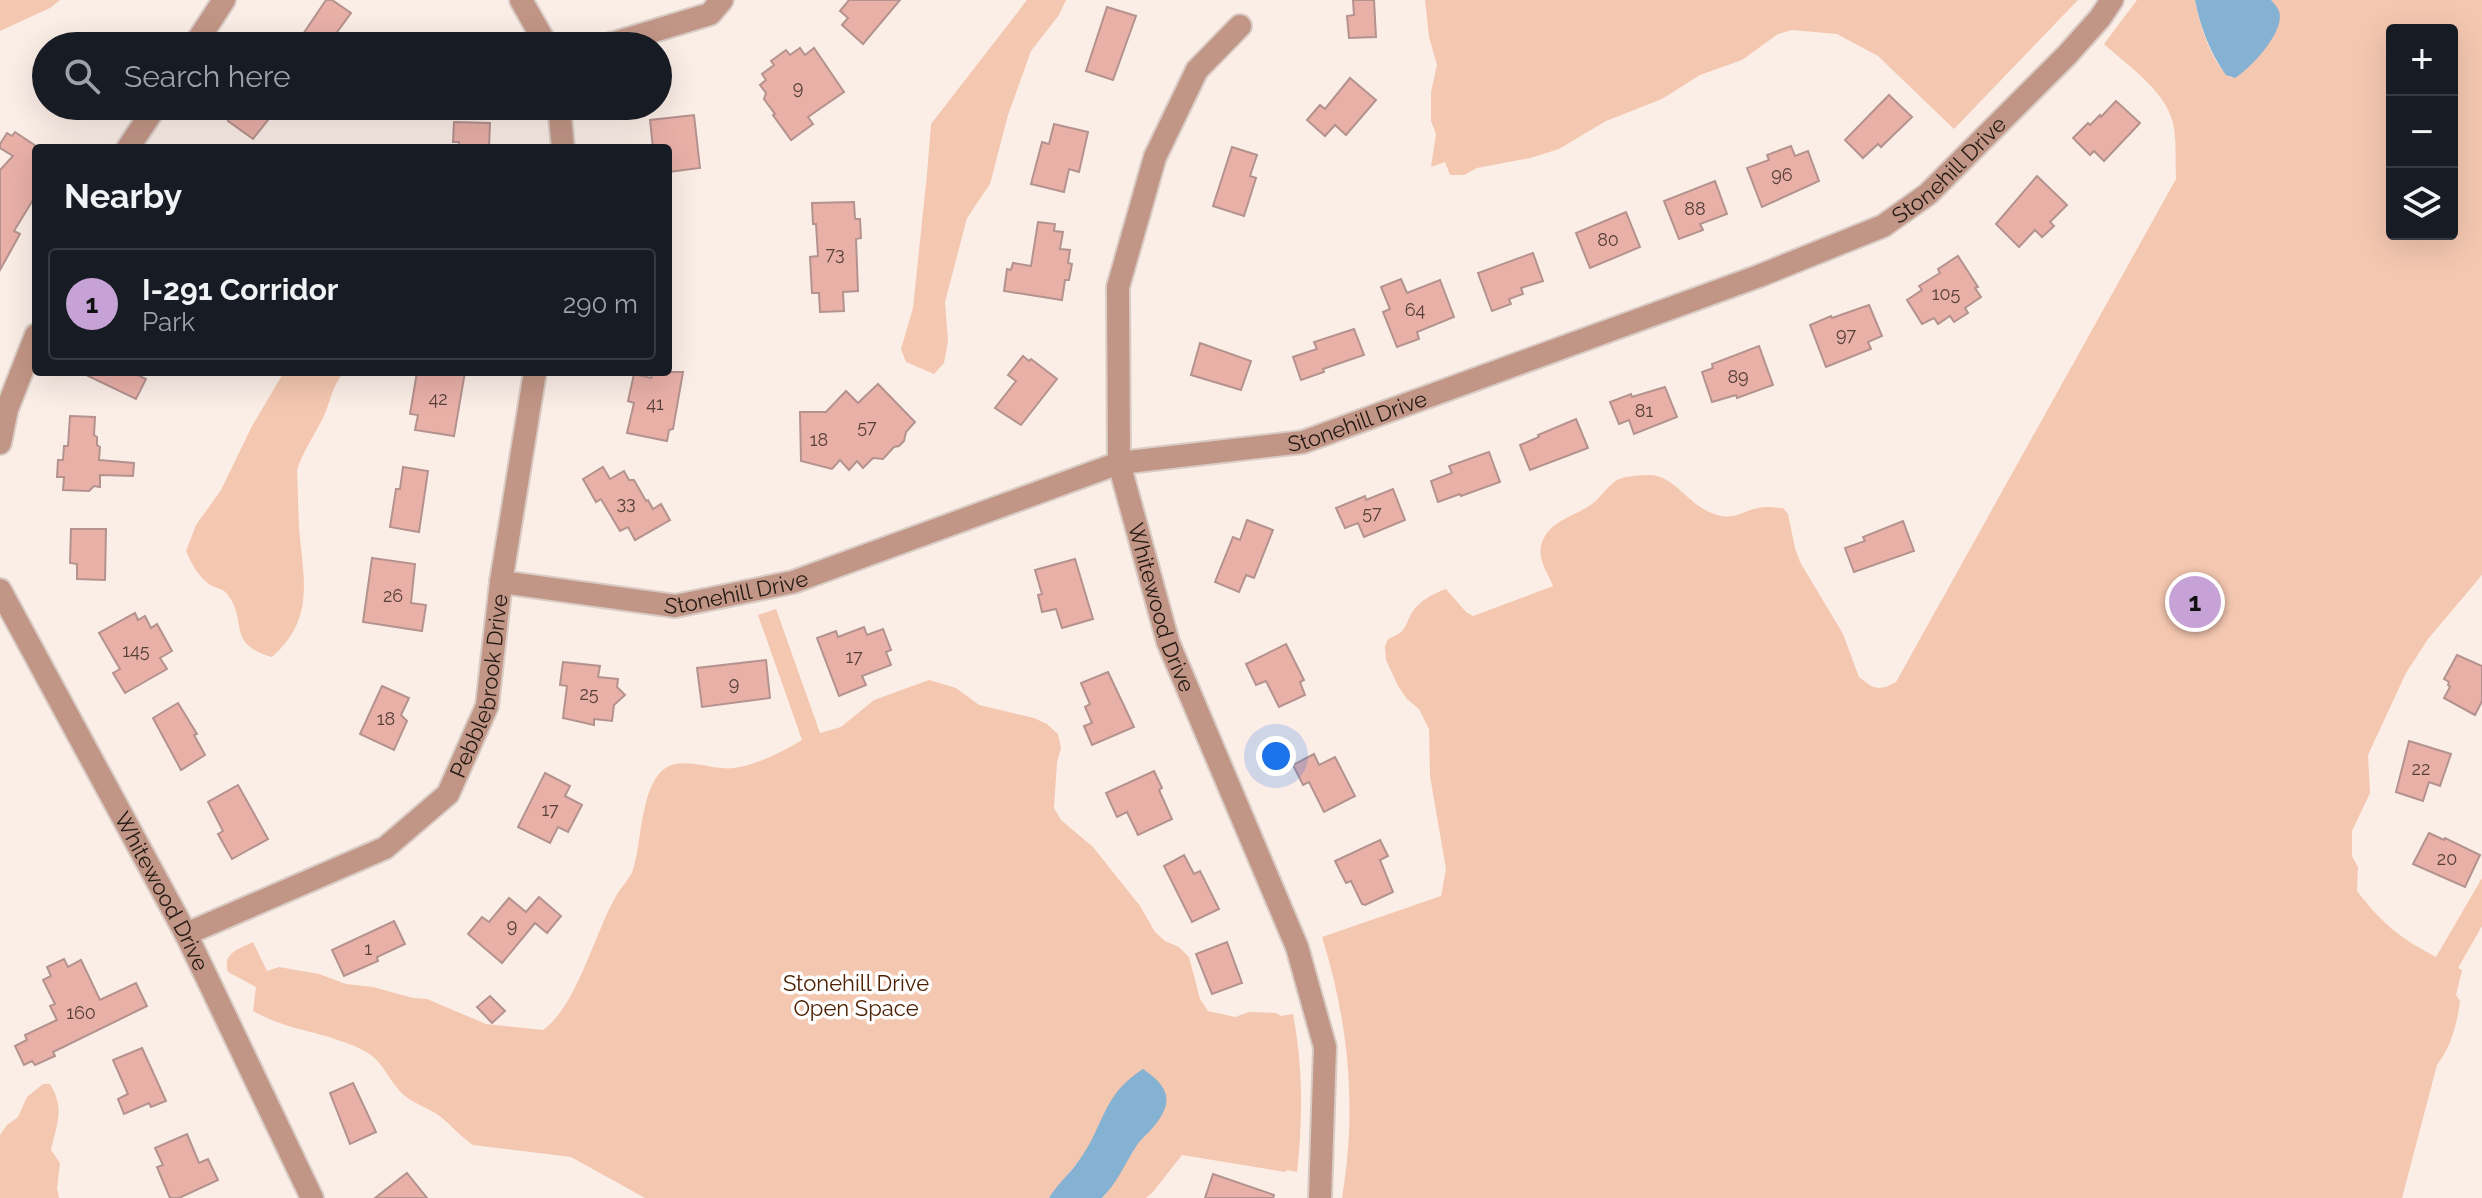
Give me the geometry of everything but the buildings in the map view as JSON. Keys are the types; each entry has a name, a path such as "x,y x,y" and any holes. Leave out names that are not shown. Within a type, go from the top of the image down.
{"street":[{"path":"203,32 224,0"},
{"path":"521,0 539,32"},
{"path":"650,32 710,14 722,0"},
{"name":"Stonehill Drive","path":"501,582 675,606 793,582 1119,463 1303,442 1759,276 1883,226 1928,194 2067,55 2112,0"},
{"name":"Whitewood Drive","path":"1240,26 1197,70 1155,157 1118,287 1119,463 1168,642 1297,947 1325,1047 1320,1198"},
{"path":"131,144 147,120"},
{"path":"560,120 563,144"},
{"path":"0,443 7,409 32,345"},
{"name":"Pebblebrook Drive","path":"186,934 385,848 448,794 487,706 501,582 534,376"},
{"name":"Whitewood Drive","path":"0,590 186,934 312,1198"}],"green space":[{"path":"0,0 60,0 50,8 0,31"},
{"path":"1027,0 1066,0 1059,15 1031,51 1008,115 990,184 967,218 945,302 948,341 944,363 934,374 906,362 901,349 913,308 931,124"},
{"path":"1425,0 2078,0 1954,129 1878,56 1837,34 1792,30 1778,34 1742,60 1700,75 1662,99 1606,121 1559,149 1477,168 1464,175 1450,175 1445,162 1431,167 1436,134 1431,121 1431,92 1437,65 1429,37"},
{"path":"2137,0 2195,0 2213,54 2232,78 2277,8 2271,0 2482,0 2482,575 2428,639 2406,673 2368,755 2370,793 2352,831 2352,856 2358,867 2357,891 2392,929 2436,957 2482,878 2482,926 2458,968 2462,970 2456,995 2460,1001 2455,1027 2437,1065 2402,1198 1342,1198 1349,1131 1348,1066 1339,1002 1322,937 1441,896 1446,869 1430,776 1429,729 1419,709 1398,686 1386,660 1388,639 1404,629 1420,603 1446,589 1473,616 1553,586 1540,551 1549,531 1562,520 1592,504 1619,479 1649,475 1668,481 1701,507 1722,516 1761,507 1783,508 1788,514 1800,562 1843,634 1859,677 1878,688 1896,682 2176,179 2173,123 2162,100 2144,79 2104,44"},
{"path":"282,376 341,376 297,470 304,596 295,627 272,657 258,652 243,639 234,605 228,595 203,579 186,551 196,525 221,490 252,426"},
{"name":"Stonehill Drive Open Space","path":"776,609 820,733 841,727 874,700 929,680 956,688 979,705 1034,718 1058,734 1061,748 1054,808 1061,820 1093,847 1140,906 1155,932 1189,957 1200,999 1208,1011 1235,1017 1249,1012 1281,1016 1293,1014 1301,1093 1297,1172 1182,1155 1146,1198 1102,1198 1107,1193 1081,1158 1049,1198 645,1198 571,1157 473,1145 441,1117 404,1095 368,1053 253,1011 256,987 228,972 227,960 233,952 253,942 267,971 279,967 319,974 346,984 427,999 486,1024 543,1030 555,1019 576,987 608,911 633,870 643,815 658,775 674,764 726,768 752,764 802,740 758,615"},
{"path":"43,1084 50,1084 57,1101 57,1124 51,1150 60,1163 59,1198 0,1198 0,1135 18,1117 27,1097"}],"water":[{"path":"2195,0 2271,0 2278,10 2280,19 2272,38 2258,58 2235,78 2226,75 2215,58"},
{"path":"1143,1069 1160,1083 1166,1105 1158,1121 1138,1143 1113,1186 1102,1198 1049,1198 1088,1146 1119,1089"}],"place":[{"name":"I-291 Corridor","path":"2195,602"}]}
